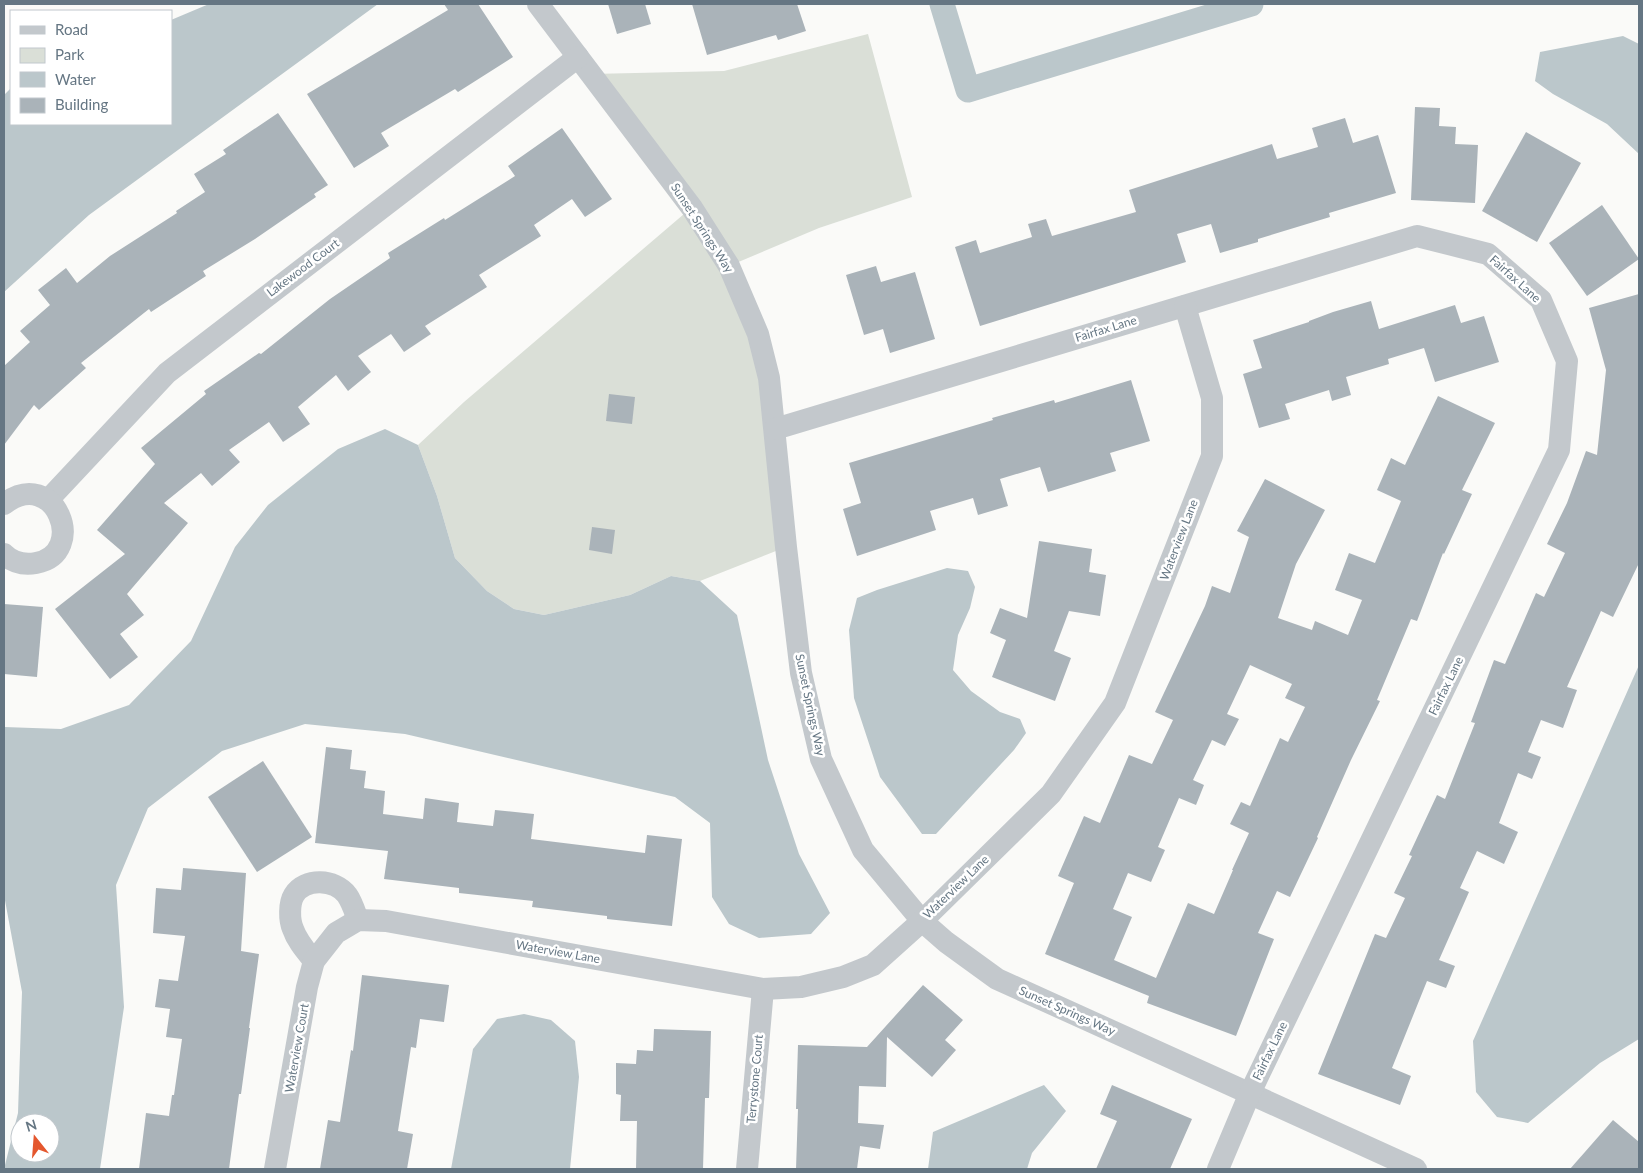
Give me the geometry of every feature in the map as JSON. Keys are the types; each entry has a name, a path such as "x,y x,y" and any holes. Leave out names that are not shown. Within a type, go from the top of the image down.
{"street":[{"name":"Sunset Springs Way","path":"538,4 692,208 729,266 758,334 770,378 786,547 801,673 821,759 863,850 922,921 946,942 997,979 1416,1169"},
{"name":"Lakewood Court","path":"48,500 166,373 578,57"},
{"name":"Fairfax Lane","path":"774,430 1417,236 1488,254 1541,300 1567,361 1559,450 1250,1093 1218,1169"},
{"name":"Waterview Lane","path":"358,920 386,921 763,988 802,986 843,977 873,965 922,921 1051,794 1115,703 1212,456 1212,398 1185,306"},
{"path":"4,504 12,497 24,494 36,495 48,500 56,507 62,522 62,538 58,548 50,557 40,562 29,564 19,563 4,554"},
{"path":"314,961 299,942 292,927 290,909 294,895 301,887 321,881 334,884 347,895 358,920"},
{"name":"Waterview Court","path":"275,1169 307,988 314,961 336,933 358,920"},
{"name":"Terrystone Court","path":"747,1169 763,988"}],"green space":[{"path":"868,34 912,197 819,228 729,266 758,334 786,547 700,581 671,576 630,595 544,615 514,609 487,591 455,558 437,496 418,445 464,402 691,208 591,74 724,71"}],"water":[{"path":"209,4 378,4 89,215 4,292 4,95 10,89 10,125 172,125 172,20"},
{"path":"1623,36 1639,44 1639,154 1607,124 1553,94 1535,81 1540,52"},
{"path":"385,429 418,445 437,496 455,558 487,591 514,609 544,615 630,595 671,576 700,581 737,615 768,760 799,854 830,913 811,934 759,938 729,924 712,897 710,823 675,797 405,734 305,724 222,751 148,808 116,885 124,1007 100,1169 4,1169 10,1145 10,1163 60,1163 60,1113 18,1113 22,992 4,895 4,727 61,729 129,705 191,641 235,547 268,505 338,449"},
{"path":"947,568 968,571 975,587 970,608 958,635 953,670 971,691 1000,712 1020,719 1026,733 1014,750 936,834 922,834 880,777 854,698 849,630 857,598"},
{"path":"1639,665 1639,1039 1600,1063 1528,1123 1497,1117 1476,1092 1473,1041"},
{"path":"524,1014 551,1020 575,1041 579,1077 570,1169 451,1169 473,1049 497,1019"},
{"path":"1044,1085 1066,1111 1032,1153 1027,1169 928,1169 933,1132"}],"building":[{"path":"444,4 478,4 513,57 458,92 455,89 381,133 389,146 354,168 307,94 448,10"},
{"path":"608,4 645,4 651,24 617,34"},
{"path":"692,4 797,4 806,31 778,40 776,35 707,55"},
{"path":"1415,107 1440,108 1439,126 1456,127 1455,144 1478,145 1475,203 1411,200"},
{"path":"278,113 328,185 314,194 316,197 255,239 203,271 206,276 151,312 149,309 81,363 86,368 39,410 34,405 4,445 4,366 30,342 20,331 50,305 38,290 66,268 77,283 110,256 177,213 176,211 205,192 194,174 226,154 223,150"},
{"path":"1345,118 1353,143 1378,135 1396,193 1329,213 1330,217 1220,253 1211,224 1177,234 1186,262 980,326 955,247 976,240 980,253 1032,237 1028,224 1046,219 1052,236 1136,212 1129,190 1272,144 1277,159 1318,147 1312,128"},
{"path":"562,128 612,199 585,217 572,199 534,225 541,236 479,275 487,287 425,326 431,334 404,352 391,334 358,356 371,372 348,391 336,375 298,407 310,424 283,442 269,422 229,450 240,462 212,486 201,473 164,503 188,523 127,594 144,615 120,634 138,657 110,679 55,609 125,554 97,530 155,464 141,448 206,394 204,391 259,353 261,354 330,299 390,258 388,253 515,176 508,166"},
{"path":"1526,132 1581,163 1537,242 1482,211"},
{"path":"1602,205 1639,259 1587,296 1549,243"},
{"path":"876,266 881,282 915,272 935,339 890,353 883,329 864,335 846,275"},
{"path":"1639,294 1639,563 1613,617 1601,611 1567,687 1577,690 1563,728 1541,720 1528,752 1541,757 1532,779 1518,773 1499,823 1518,832 1504,864 1477,851 1460,888 1469,892 1439,960 1455,966 1446,988 1427,981 1392,1068 1411,1076 1400,1105 1318,1074 1375,934 1386,938 1405,898 1394,893 1412,856 1409,855 1437,795 1445,799 1475,723 1471,722 1494,660 1505,664 1536,593 1544,597 1565,553 1547,544 1567,503 1586,451 1597,455 1606,370 1589,308"},
{"path":"1371,301 1379,329 1455,305 1461,323 1484,316 1499,362 1435,382 1424,348 1388,359 1389,364 1346,377 1351,395 1332,401 1329,390 1285,404 1290,419 1259,428 1243,374 1262,368 1253,340"},
{"path":"1131,380 1150,441 1110,453 1116,471 1048,492 1040,467 1000,479 1008,506 978,515 973,498 930,511 936,530 857,556 843,509 861,503 849,463 993,420 992,418 1054,400 1055,403"},
{"path":"609,394 635,397 632,424 606,421"},
{"path":"1438,396 1495,423 1462,490 1472,494 1443,553 1417,621 1411,619 1377,700 1380,701 1351,760 1318,838 1290,897 1277,891 1258,933 1274,939 1236,1036 1147,1003 1149,996 1045,954 1074,883 1058,876 1084,816 1100,823 1129,755 1152,764 1173,720 1155,712 1205,606 1212,586 1230,593 1249,537 1237,531 1265,479 1325,510 1296,564 1278,618 1312,630 1315,621 1348,635 1362,600 1335,590 1349,553 1375,563 1401,501 1377,490 1391,458 1405,465","holes":["1250,665 1292,684 1285,698 1305,707 1288,742 1280,738 1250,806 1241,802 1230,824 1249,833 1214,914 1188,903 1156,978 1114,960 1132,917 1113,909 1128,873 1151,882 1165,850 1158,847 1179,798 1196,805 1204,785 1193,780 1212,740 1225,746 1239,719 1227,714"]},
{"path":"592,527 615,530 612,554 589,550"},
{"path":"1039,541 1092,549 1089,572 1106,575 1100,616 1069,611 1054,651 1071,658 1055,701 992,677 1006,640 990,633 1000,608 1027,618"},
{"path":"4,604 43,607 37,677 4,674"},
{"path":"326,747 352,750 350,769 366,771 364,788 385,791 383,814 423,819 425,798 459,803 457,822 493,826 495,810 534,814 531,839 645,853 647,835 682,839 672,926 607,919 607,916 532,907 533,901 459,893 459,888 384,879 388,851 315,843"},
{"path":"263,761 312,837 257,872 208,797"},
{"path":"183,868 246,873 241,951 259,954 241,1094 239,1094 229,1169 139,1169 146,1113 169,1116 172,1095 174,1095 182,1039 166,1037 170,1009 155,1007 159,979 178,981 185,936 153,933 156,888 181,890"},
{"path":"362,975 449,985 444,1022 420,1019 416,1048 411,1047 398,1131 413,1134 407,1169 320,1169 328,1120 340,1122 351,1050 353,1051"},
{"path":"923,985 963,1020 945,1040 956,1050 932,1077 887,1037 886,1087 859,1086 858,1123 884,1125 880,1149 860,1146 857,1169 796,1169 798,1045 867,1047"},
{"path":"654,1029 711,1031 709,1098 705,1098 703,1169 636,1169 637,1121 620,1121 621,1095 616,1094 616,1063 636,1064 637,1050 653,1051"},
{"path":"1112,1085 1192,1119 1170,1169 1096,1169 1117,1121 1100,1114"},
{"path":"1613,1120 1639,1142 1639,1169 1570,1169"}],"waterway":[{"path":"942,4 968,90 1251,4"}]}
